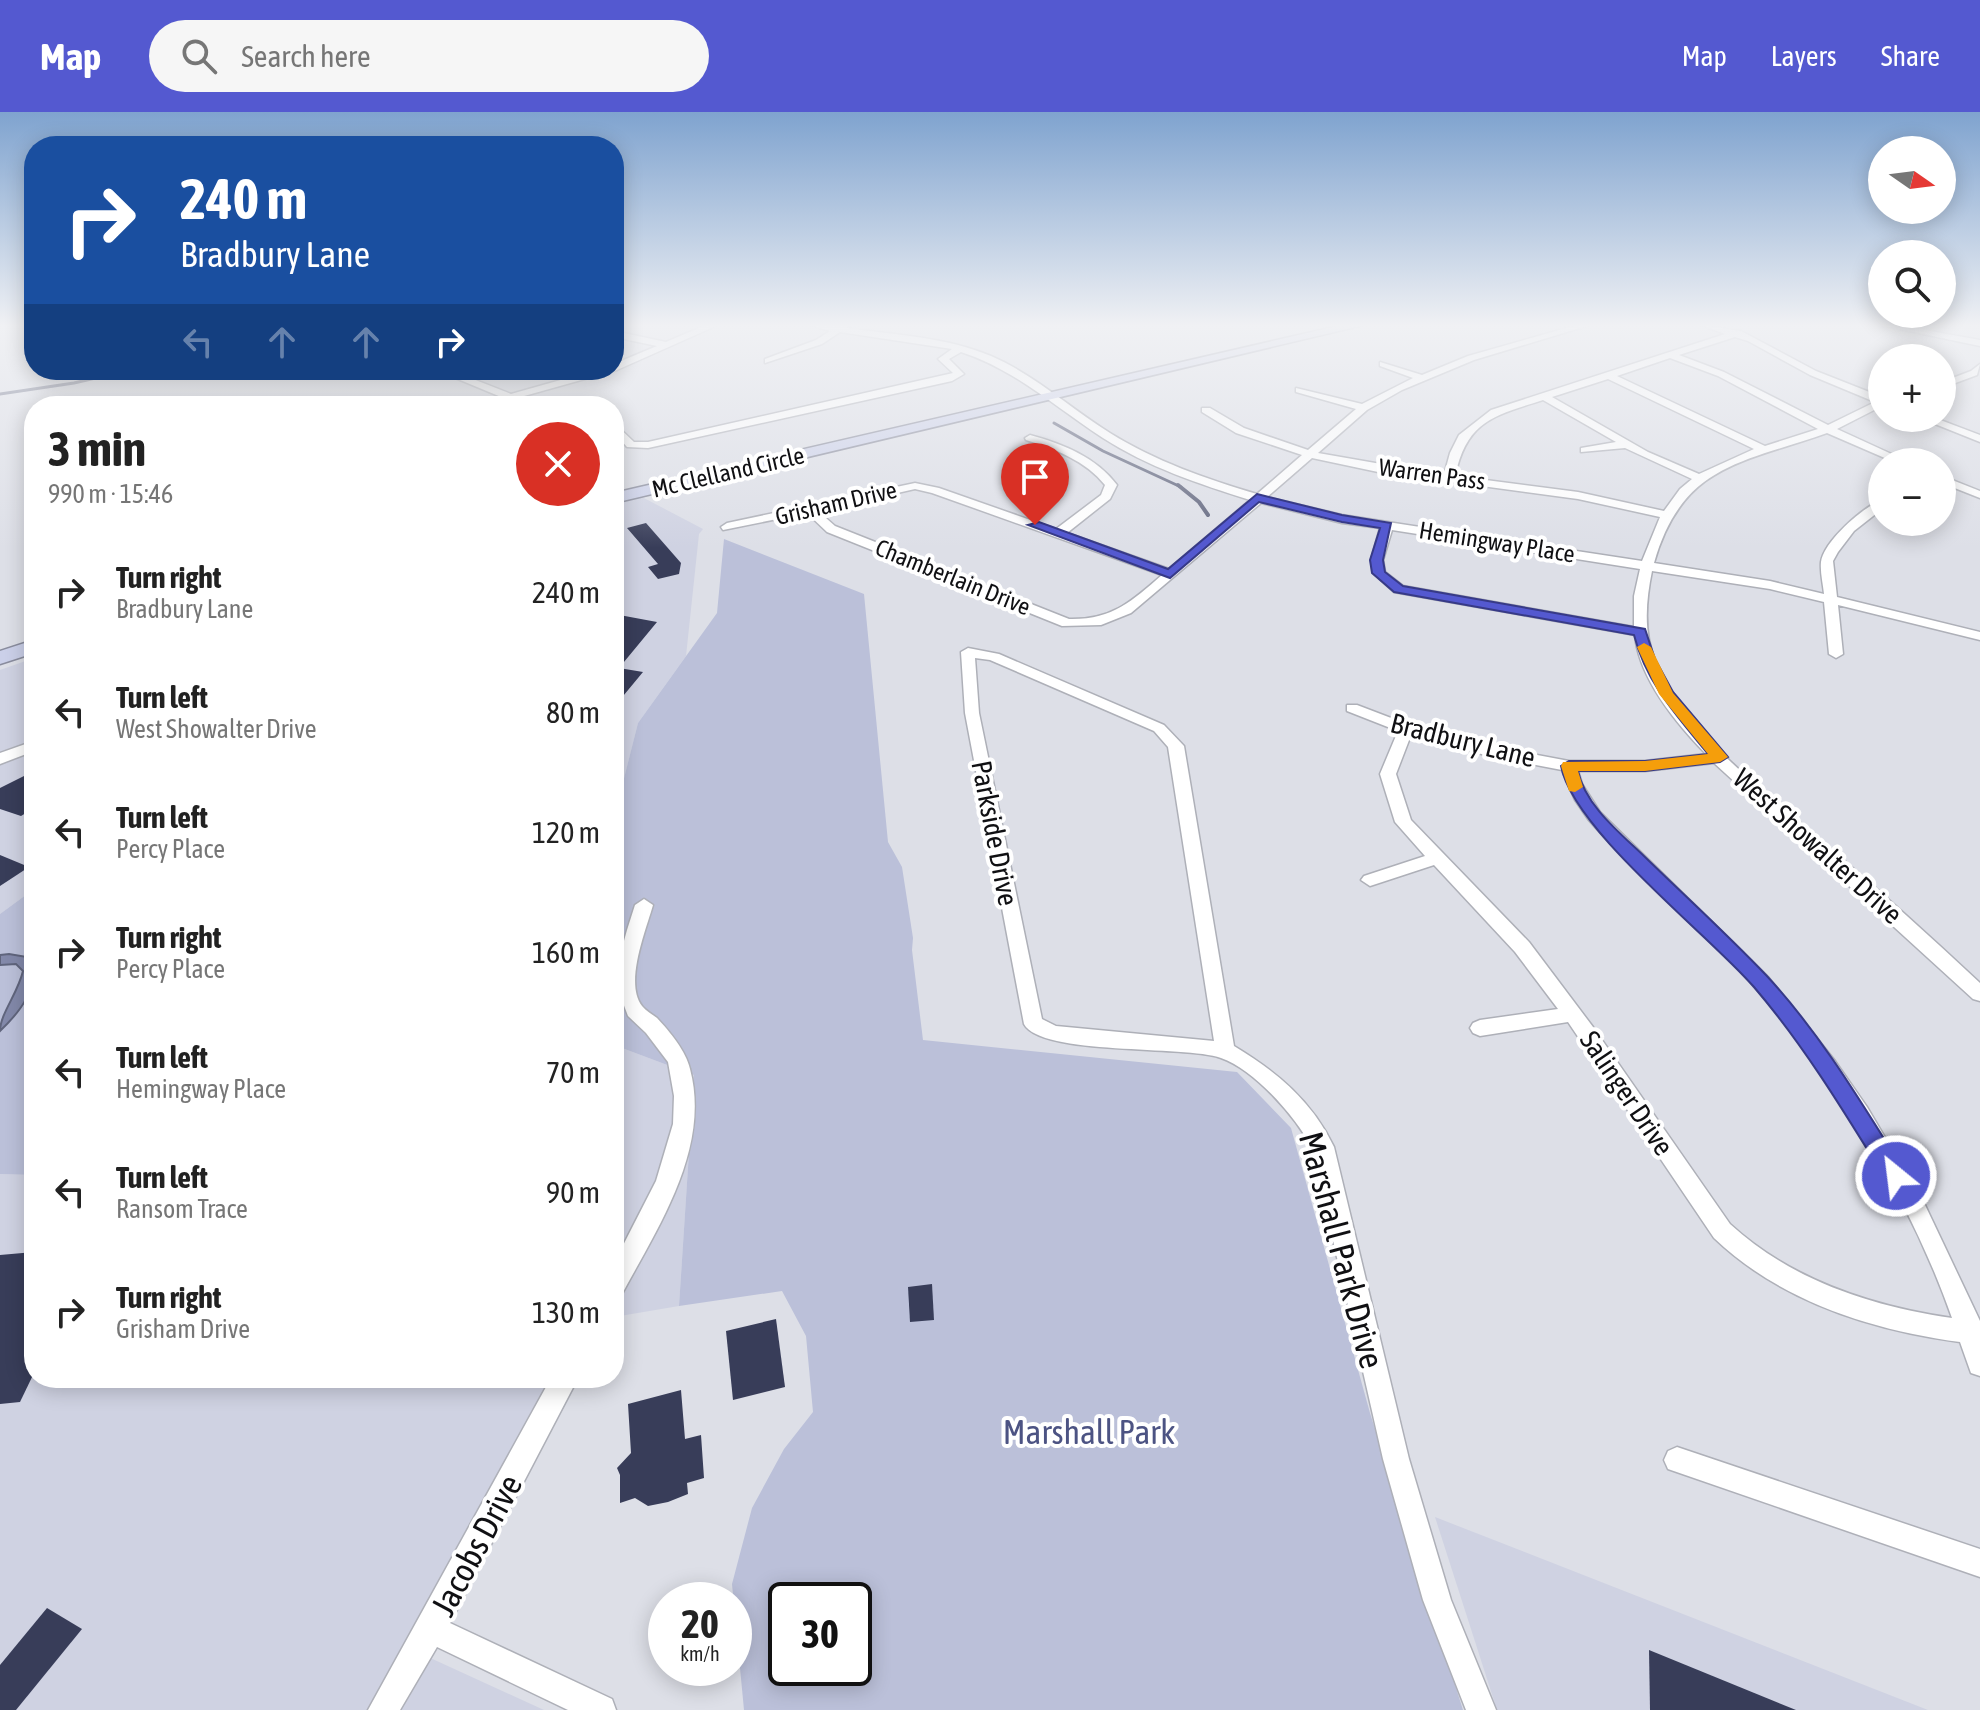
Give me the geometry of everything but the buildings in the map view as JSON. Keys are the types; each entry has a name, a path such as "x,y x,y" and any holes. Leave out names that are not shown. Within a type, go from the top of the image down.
{"highway":[{"name":"Mc Clelland Circle","path":"624,482 1009,400"},
{"name":"Mc Clelland Circle","path":"624,496 1013,400"},
{"path":"0,640 24,632"},
{"path":"0,658 24,650"}],"street":[{"path":"624,437 631,445 648,445 854,400"},
{"name":"Hemingway Place","path":"1056,400 1135,451 1257,497 1342,519 1649,565 1832,599 1980,636"},
{"path":"1334,400 1363,408"},
{"path":"1170,574 1308,453 1363,408 1380,400"},
{"path":"1449,477 1453,452 1468,430 1495,412 1529,400"},
{"path":"1550,400 1627,444 1700,478"},
{"path":"1659,400 1764,450"},
{"path":"1771,400 1871,448"},
{"name":"West Showalter Drive","path":"1868,409 1828,429 1764,450 1700,478 1685,491 1666,515 1655,538 1641,595 1640,632 1647,659 1666,694 1720,757 1980,994"},
{"name":"Warren Pass","path":"1206,410 1243,433 1308,453 1397,471 1593,497 1666,515"},
{"path":"1956,430 1980,439"},
{"path":"1030,438 1063,450 1105,475 1111,485 1106,497 1059,533"},
{"path":"1585,450 1627,444"},
{"name":"Grisham Drive","path":"727,527 915,486 935,490 1170,574"},
{"path":"1956,486 1980,495"},
{"name":"Chamberlain Drive","path":"809,509 831,529 1067,623 1105,622 1119,617 1170,574"},
{"path":"1836,654 1827,561 1831,550 1868,515"},
{"path":"1387,525 1377,560 1379,573 1399,589 1640,632"},
{"name":"Parkside Drive","path":"968,652 994,657 1159,728 1176,746 1225,1050 1053,1033 1034,1024 972,713 968,652"},
{"name":"Bradbury Lane","path":"1352,708 1407,729 1489,751 1569,766 1645,766 1720,757"},
{"name":"Salinger Drive","path":"1407,729 1398,744 1388,774 1403,822 1522,947 1737,1248 1776,1276 1802,1287 1886,1315 1975,1333"},
{"path":"0,759 24,750"},
{"path":"1569,766 1572,781 1584,802 1614,837 1760,981 1825,1063 1883,1151 1948,1276 1975,1333 1980,1364"},
{"path":"1370,880 1438,858"},
{"path":"624,1267 669,1182 678,1156 683,1113 680,1065 647,1020 636,1014 625,984 644,905"},
{"path":"1480,1028 1572,1014"},
{"name":"Marshall Park Drive","path":"1225,1050 1293,1100 1305,1113 1323,1147 1396,1459 1437,1600 1481,1710"},
{"name":"Jacobs Drive","path":"383,1710 431,1629 560,1388"},
{"path":"1677,1460 1980,1563"},
{"path":"431,1629 601,1710"}],"shaded area":[{"path":"642,497 703,529 699,534 686,656 638,723 624,779 624,502"},
{"path":"24,662 24,896 0,914 0,670"},
{"path":"0,955 24,956 24,1002 0,1031 23,971 16,964 0,965"},
{"path":"624,1049 694,1075 679,1306 624,1315"},
{"path":"0,1174 24,1175 24,1388 574,1388 426,1656 544,1710 0,1710"},
{"path":"1435,1517 1928,1710 1497,1710"}],"green space":[{"name":"Marshall Park","path":"724,539 864,594 888,842 902,867 923,1040 1237,1072 1291,1128 1370,1413 1463,1710 744,1710 742,1686 752,1686 752,1582 733,1582 752,1508 784,1449 813,1412 806,1336 782,1291 679,1306 694,1075 624,1049 624,778 638,723 717,613"},
{"path":"24,896 24,1175 0,1174 0,914"}],"waterway":[{"path":"1054,423 1103,451 1180,486"},
{"path":"1180,486 1199,502 1208,515"}],"slow traffic":[{"path":"1575,787 1569,766 1645,766 1720,757 1696,733 1666,694 1644,647"}],"route":[{"path":"1035,525 1170,574 1257,497 1342,519 1387,525 1377,560 1379,573 1399,589 1440,599 1640,632 1647,659 1666,694 1696,733 1720,757 1645,766 1569,766 1572,781 1584,802 1614,837 1760,981 1825,1063 1896,1176"}]}
